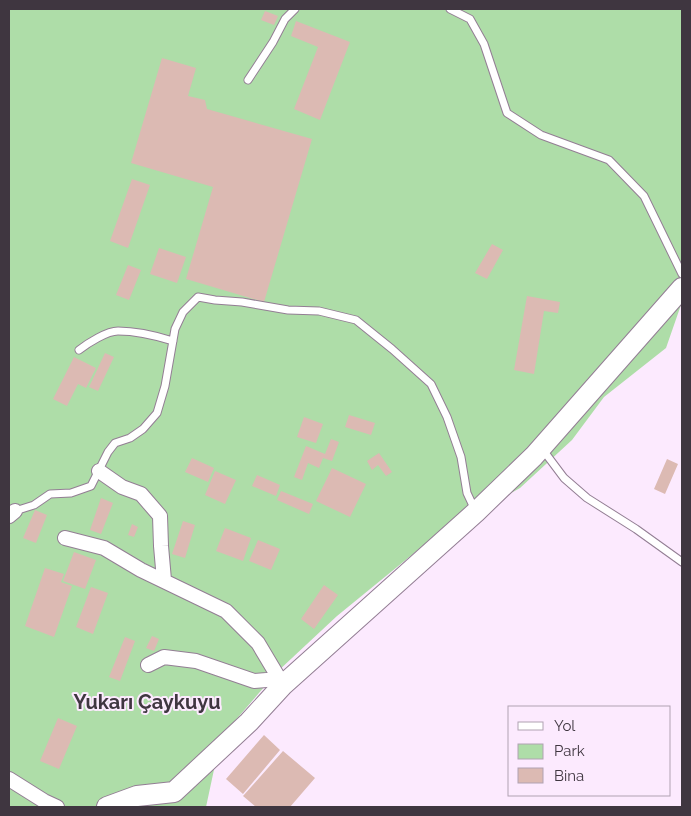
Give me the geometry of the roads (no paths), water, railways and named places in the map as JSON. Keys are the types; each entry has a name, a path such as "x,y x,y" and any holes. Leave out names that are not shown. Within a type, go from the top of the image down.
{"street":[{"path":"107,807 137,796 175,800 248,722 281,682 476,512 534,456 682,288"},
{"path":"100,472 122,486 141,494 160,516 164,580"},
{"path":"65,538 104,548 141,570 226,611 258,643 281,682"},
{"path":"148,665 164,657 196,661 254,681 281,682"},
{"path":"9,779 56,807"}],"lane":[{"path":"248,80 273,42 285,19 295,9"},
{"path":"450,9 470,19 484,44 507,113 541,135 608,160 644,196 682,274"},
{"path":"12,513 34,505 50,494 71,493 91,486 100,472 108,452 116,443 130,438 143,429 157,412 165,386 175,329 183,312 198,297 288,310 319,310 356,320 431,384 447,417 461,457 467,493 476,512"},
{"path":"79,350 90,341 117,331 173,340"},
{"path":"541,448 564,478 587,498 636,528 682,562"}],"district":[{"name":"Yukarı Çaykuyu","path":"147,702"}]}
